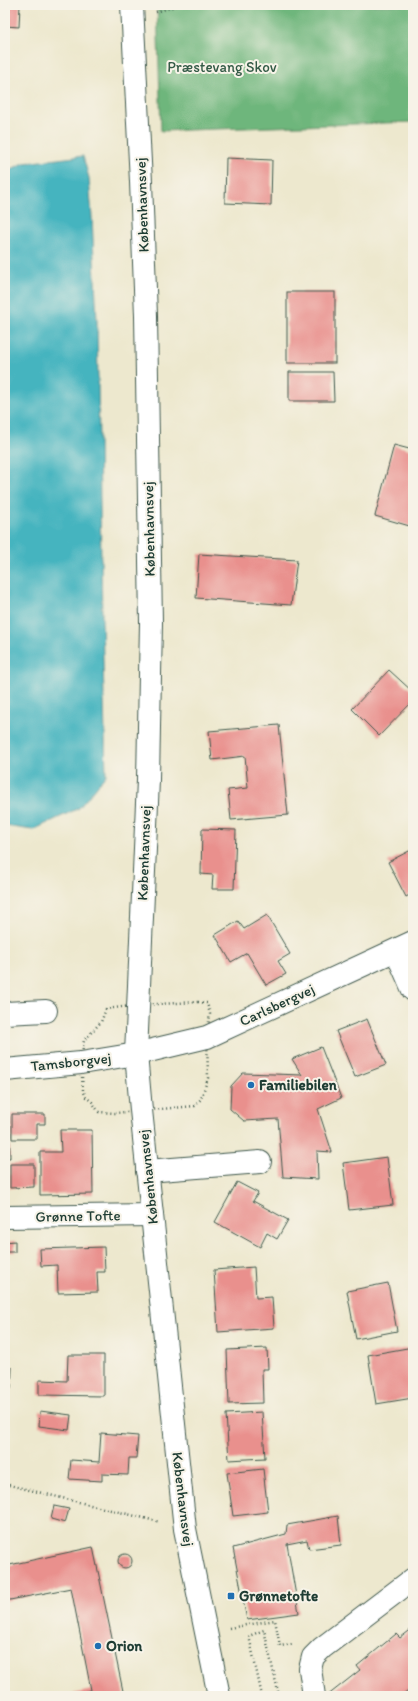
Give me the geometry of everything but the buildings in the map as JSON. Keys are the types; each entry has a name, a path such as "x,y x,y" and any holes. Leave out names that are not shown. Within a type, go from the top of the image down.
{"street":[{"name":"Københavnsvej","path":"132,5 141,175 151,622 148,780 136,1054 185,1530 219,1696"},
{"name":"Carlsbergvej","path":"136,1054 207,1037 404,946"},
{"path":"404,946 413,990"},
{"path":"5,1012 46,1011"},
{"name":"Tamsborgvej","path":"5,1070 81,1063 136,1054"},
{"path":"147,1171 260,1162"},
{"name":"Grønne Tofte","path":"5,1217 152,1215"},
{"path":"314,1696 310,1669 313,1657 322,1648 413,1579"}],"path":[{"path":"5,1484 155,1520 185,1530"},
{"path":"242,1625 275,1620 280,1646"},
{"path":"262,1696 249,1636 264,1630 279,1696"}],"green space":[{"name":"Præstevang Skov","path":"157,5 413,5 413,122 161,131"}],"water":[{"path":"83,156 89,178 97,321 106,775 79,808 33,830 5,826 5,172 24,163"}],"place":[{"name":"Familiebilen","path":"251,1085"},
{"name":"Grønnetofte","path":"231,1596"},
{"name":"Orion","path":"98,1646"}]}
